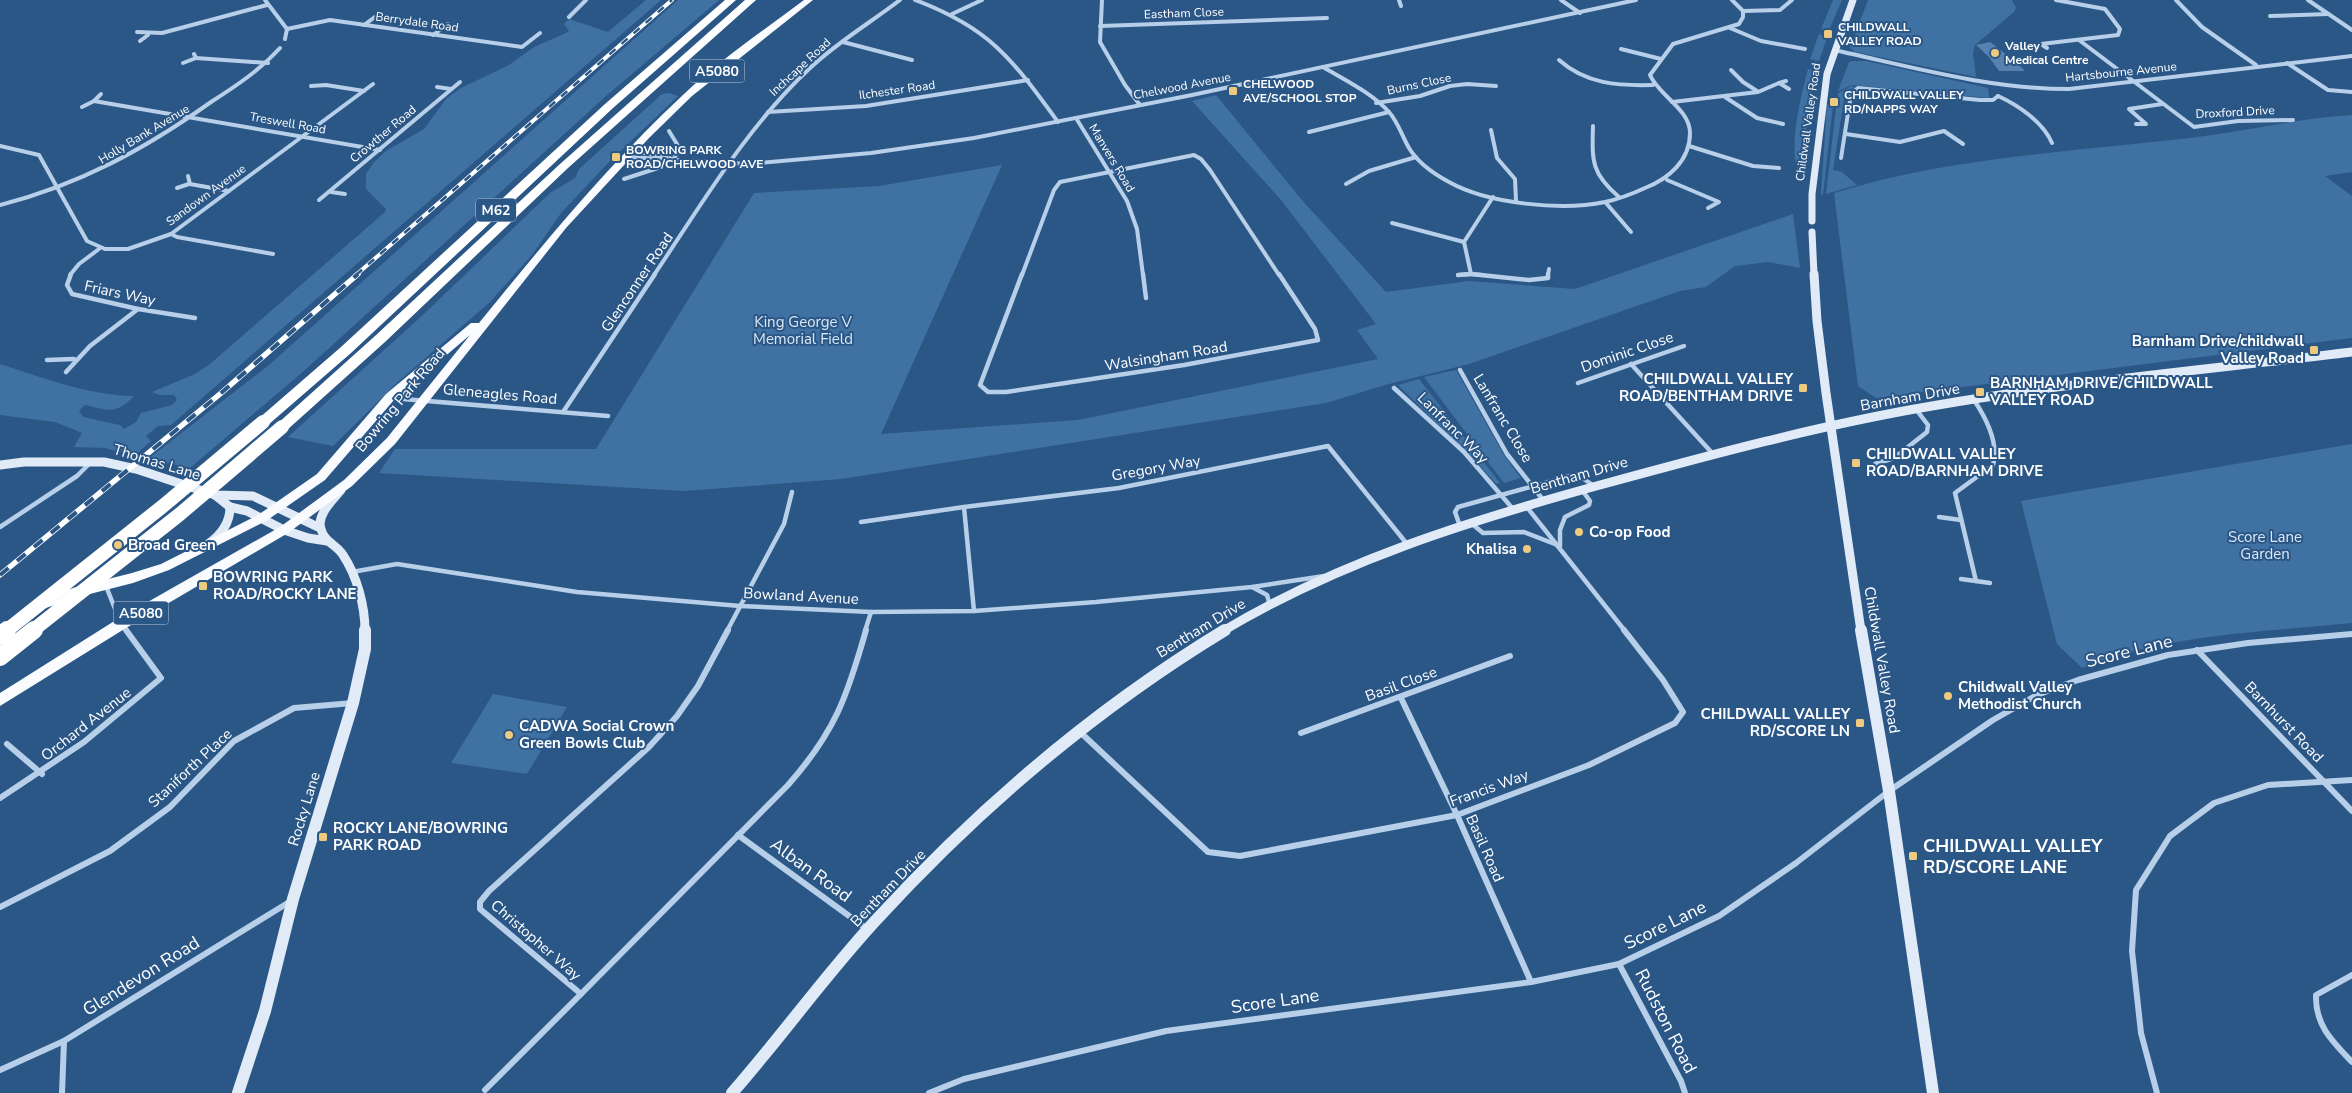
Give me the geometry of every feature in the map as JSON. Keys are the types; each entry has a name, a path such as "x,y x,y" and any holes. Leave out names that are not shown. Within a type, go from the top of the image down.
{"highway":[{"name":"M62","path":"0,636 163,506 346,350 609,106 731,0"},
{"name":"M62","path":"0,657 180,514 282,427 663,78 751,0"},
{"path":"663,78 762,0"}],"main road":[{"name":"Bowring Park Road","path":"0,700 121,624 284,530 348,482 391,441 563,226 630,154 689,94 809,0"},
{"name":"Bowring Park Road","path":"0,627 38,606 76,592 133,578 197,552 278,508 320,477 390,398 458,341 506,296"}],"street":[{"path":"265,0 287,29 285,39"},
{"path":"569,17 586,0"},
{"name":"Inchcape Road","path":"728,164 768,112 810,68 900,0"},
{"path":"915,0 952,14 973,25 1001,47 1028,80 1058,122"},
{"path":"952,14 982,0"},
{"path":"1102,0 1100,42 1125,85 1140,105"},
{"path":"1399,0 1401,6"},
{"path":"1561,0 1580,13"},
{"name":"Chelwood Avenue","path":"670,158 728,164 788,162 871,153 974,138 1140,105 1636,0"},
{"path":"1732,0 1744,11 1780,10 1792,0"},
{"name":"Childwall Valley Road","path":"1812,221 1812,194 1827,72 1853,0"},
{"path":"2047,48 2041,44 2118,34 2120,29 2105,8 2056,0"},
{"path":"2176,0 2181,7 2214,36 2257,66"},
{"path":"2308,0 2352,30"},
{"path":"137,32 149,34 162,33 267,5"},
{"path":"1322,67 1347,81 1389,112 1416,157 1438,176 1462,189 1516,201 1564,205 1606,202 1667,180 1689,146 1689,126 1672,102 1653,85 1650,75 1661,59 1673,44 1730,28 1742,20 1744,11"},
{"path":"364,25 380,14"},
{"path":"2270,16 2328,14"},
{"name":"Eastham Close","path":"1100,26 1328,18"},
{"name":"Berrydale Road","path":"287,29 330,20 522,47 540,33"},
{"path":"433,35 448,24"},
{"path":"1730,28 1761,41 1805,50"},
{"path":"140,41 149,34"},
{"name":"Droxford Drive","path":"2079,40 2194,127 2238,120 2293,120"},
{"path":"843,42 912,60"},
{"name":"Holly Bank Avenue","path":"0,205 59,189 113,166 193,117 268,63 280,48"},
{"path":"1621,49 1661,59"},
{"name":"Hartsbourne Avenue","path":"1834,50 1995,85 2040,89 2069,89 2352,56"},
{"path":"183,63 195,56 208,61 268,63"},
{"path":"1559,60 1568,70 1589,80 1620,86 1653,85"},
{"path":"2286,63 2328,90 2352,92"},
{"path":"1731,70 1743,82 1758,92"},
{"path":"326,85 333,79"},
{"name":"Ilchester Road","path":"768,112 888,103 1028,80"},
{"path":"1672,102 1758,92 1786,81"},
{"name":"Crowther Road","path":"319,200 460,82"},
{"path":"1779,83 1789,89"},
{"name":"Sandown Avenue","path":"99,249 113,250 146,244 171,234 373,84"},
{"name":"Burns Close","path":"1376,103 1420,96 1450,86 1467,84 1496,86"},
{"path":"311,86 326,85 364,91"},
{"path":"1995,85 1998,96"},
{"path":"437,87 451,89"},
{"path":"1841,158 1852,94 1858,88 1980,100 1993,100 1998,96"},
{"path":"82,107 94,101 101,94"},
{"path":"1998,96 2007,99 2051,136 2052,143"},
{"path":"1725,97 1757,118 1783,124"},
{"name":"Treswell Road","path":"94,101 380,150"},
{"path":"2136,124 2146,124 2129,109 2162,104"},
{"path":"1309,132 1389,112"},
{"name":"Manvers Road","path":"1076,118 1127,201 1137,229 1146,298"},
{"path":"1593,126 1594,171 1600,182 1619,197"},
{"path":"1491,130 1497,158 1515,179 1516,201"},
{"path":"624,179 658,168 680,150 669,131"},
{"path":"1846,134 1900,142 1944,131 1963,144"},
{"path":"0,146 39,155 87,241 99,249"},
{"path":"1689,146 1753,166 1779,168"},
{"path":"630,154 652,159 670,158"},
{"path":"630,154 670,158"},
{"name":"Walsingham Road","path":"1194,155 1202,159 1314,330 1318,340 1184,366 1006,392 988,392 980,385 1054,190 1060,182 1110,173 1177,157 1194,155"},
{"path":"1346,184 1369,171 1416,157"},
{"name":"Glenconner Road","path":"563,412 728,164"},
{"path":"188,176 189,184"},
{"path":"1667,180 1719,202 1708,208"},
{"path":"177,188 189,184 229,191"},
{"path":"330,192 346,194"},
{"path":"1471,274 1464,242 1493,197"},
{"path":"1606,202 1631,232"},
{"path":"1392,223 1464,242"},
{"name":"Childwall Valley Road","path":"1812,232 1817,321 1831,426 1858,610 1889,791 1933,1093"},
{"path":"171,234 177,237 272,254"},
{"name":"Friars Way","path":"99,249 77,264 68,276 66,285 72,294 138,309 195,318"},
{"path":"1458,275 1471,274 1529,280 1548,278 1549,269"},
{"path":"66,372 74,359 138,309"},
{"name":"Dominic Close","path":"1578,382 1684,346"},
{"name":"Barnham Drive","path":"1831,426 1915,408 1974,399 2352,352"},
{"path":"47,360 74,359"},
{"path":"1631,364 1713,454"},
{"name":"Lanfranc Close","path":"1460,370 1507,454 1544,501"},
{"name":"Lanfranc Way","path":"1394,388 1464,452 1513,510"},
{"name":"Gleneagles Road","path":"390,398 608,416"},
{"path":"1974,399 1984,416 1996,460 1990,468 1956,491 1976,581"},
{"path":"1875,464 1894,458 1927,432 1928,425 1915,408"},
{"name":"Bentham Drive","path":"732,1093 867,930 985,810 1078,730 1199,645 1270,605 1330,576 1407,544 1465,524 1594,486 1787,434 1831,426"},
{"name":"Gregory Way","path":"964,508 1119,488 1328,446 1407,544"},
{"path":"0,527 77,476 93,460"},
{"name":"Thomas Lane","path":"0,465 93,460 136,469 215,495"},
{"path":"1582,490 1590,501 1589,504 1568,514 1563,521 1559,529 1560,546 1519,531 1487,535 1465,524 1455,512 1458,507 1573,475 1581,477 1594,486"},
{"path":"215,495 253,496 298,519 308,520 320,528 323,512 348,482"},
{"path":"740,606 784,524 792,492"},
{"path":"215,495 230,507 247,511 284,530 308,538 327,541"},
{"name":"Francis Way","path":"1078,730 1208,852 1240,856 1457,815 1589,765 1675,723 1683,712 1663,680 1560,546 1526,506"},
{"path":"197,552 214,540 225,527 231,515 230,507"},
{"path":"861,522 964,508 974,611"},
{"path":"1939,518 1961,520"},
{"name":"Rocky Lane","path":"238,1093 265,1011 293,899 353,703 365,649 365,614 352,572 342,553 327,541 320,528"},
{"name":"Bowland Avenue","path":"352,572 397,564 576,592 740,606 871,612 974,611 1252,587 1330,576"},
{"path":"1961,579 1990,583"},
{"path":"106,586 121,624"},
{"path":"1252,587 1267,595 1270,605"},
{"name":"Christopher Way","path":"740,606 698,686 665,730 649,747 489,891 480,902 480,909 484,913 581,994 788,785 823,742 846,696 871,612"},
{"name":"Orchard Avenue","path":"0,798 42,774 118,718 162,678 121,624"},
{"name":"Score Lane","path":"929,1093 964,1079 1166,1031 1531,982 1619,964 1719,916 1796,863 1889,791 1993,720 2037,695 2112,670 2197,650 2352,634"},
{"name":"Barnhurst Road","path":"2197,650 2352,811"},
{"name":"Basil Close","path":"1301,733 1401,698 1510,656"},
{"name":"Basil Road","path":"1401,698 1457,815 1531,982"},
{"name":"Staniforth Place","path":"0,907 110,851 170,807 234,741 294,708 353,703"},
{"name":"Orchard Avenue","path":"7,744 42,774"},
{"path":"2157,1093 2141,1033 2132,951 2136,890 2170,836 2214,803 2268,785 2352,780"},
{"name":"Alban Road","path":"738,835 867,930"},
{"name":"Glendevon Road","path":"0,1070 64,1041 293,899"},
{"name":"Rudston Road","path":"1619,964 1681,1081 1685,1093"},
{"path":"2352,975 2316,995 2314,1010 2320,1028 2352,1062"},
{"path":"485,1090 581,994"},
{"path":"62,1093 64,1041"}],"green space":[{"path":"646,0 661,0 171,425 158,426 146,436 151,441 134,456 105,448 74,447 82,433 55,422 0,415 0,364 49,380 99,393 134,396 117,409 111,410 85,405 79,411 83,417 120,425 124,429 136,422 141,413 172,405 177,400 174,395 160,395 152,392 195,374 210,364 385,212 386,209 366,189 366,174 374,162 386,151 424,129 446,99 461,88 509,65 534,47 566,33 569,31 564,24 569,19 608,32"},
{"path":"678,0 719,0 606,96 305,370 190,468 148,459 269,365"},
{"path":"1833,0 1842,0 1829,30 1821,29"},
{"path":"1868,0 2012,0 2016,8 2014,12 1975,45 1973,53 1976,77 1855,52 1850,48"},
{"path":"1819,34 1827,38 1819,61 1810,59"},
{"path":"1866,61 1988,88 1989,98 1852,85 1838,91 1849,62"},
{"path":"1808,69 1816,71 1808,111 1802,176 1797,167 1795,140 1796,124"},
{"path":"1852,86 1855,87 1848,91 1844,100 1833,170 1842,172 1857,185 1826,194 1838,93"},
{"path":"669,93 678,96 608,163 561,213 532,255 490,302 400,380 333,446 288,437 424,314 550,193 575,178 579,169 662,94"},
{"name":"King George V Memorial Field","path":"1216,95 1301,199 1386,292 1469,281 1575,289 1793,214 1800,268 1769,262 1735,266 1706,287 1680,291 1469,364 1385,385 1326,403 841,479 684,491 379,473 395,449 596,449 754,193 879,186 1002,165 881,434 1078,420 1378,359 1357,330 1376,324 1281,200 1192,101"},
{"path":"1827,104 1833,105 1823,195 1821,195"},
{"path":"2352,115 2352,172 2325,176 2352,196 2352,338 1876,398 1858,386 1834,193 1921,171 1966,163 2190,138 2312,119"},
{"path":"1456,370 1504,455 1521,478 1504,483 1424,377"},
{"path":"1419,379 1500,483 1496,484 1398,385"},
{"name":"Score Lane Garden","path":"2352,444 2352,623 2250,632 2181,641 2114,657 2082,668 2057,644 2021,501"},
{"name":"CADWA Social Crown Green Bowls Club","path":"493,694 567,707 527,774 451,763"}],"building":[{"name":"Valley Medical Centre","path":"1990,42 2025,71 1999,71 1989,57 1976,45"}],"railway":[{"path":"356,275 672,0"},
{"path":"0,575 220,394 358,274"}],"place":[{"name":"CHILDWALL VALLEY ROAD","path":"1828,34"},
{"name":"Valley Medical Centre","path":"1995,53"},
{"name":"CHELWOOD AVE/SCHOOL STOP","path":"1233,91"},
{"name":"CHILDWALL VALLEY RD/NAPPS WAY","path":"1834,102"},
{"name":"BOWRING PARK ROAD/CHELWOOD AVE","path":"616,157"},
{"name":"Barnham Drive/childwall Valley Road","path":"2314,350"},
{"name":"CHILDWALL VALLEY ROAD/BENTHAM DRIVE","path":"1803,388"},
{"name":"BARNHAM DRIVE/CHILDWALL VALLEY ROAD","path":"1980,392"},
{"name":"CHILDWALL VALLEY ROAD/BARNHAM DRIVE","path":"1856,463"},
{"name":"Co-op Food","path":"1579,532"},
{"name":"Broad Green","path":"118,545"},
{"name":"Khalisa","path":"1527,549"},
{"name":"BOWRING PARK ROAD/ROCKY LANE","path":"203,586"},
{"name":"Childwall Valley Methodist Church","path":"1948,696"},
{"name":"CHILDWALL VALLEY RD/SCORE LN","path":"1860,723"},
{"name":"CADWA Social Crown Green Bowls Club","path":"509,735"},
{"name":"ROCKY LANE/BOWRING PARK ROAD","path":"323,837"},
{"name":"CHILDWALL VALLEY RD/SCORE LANE","path":"1913,856"}]}
